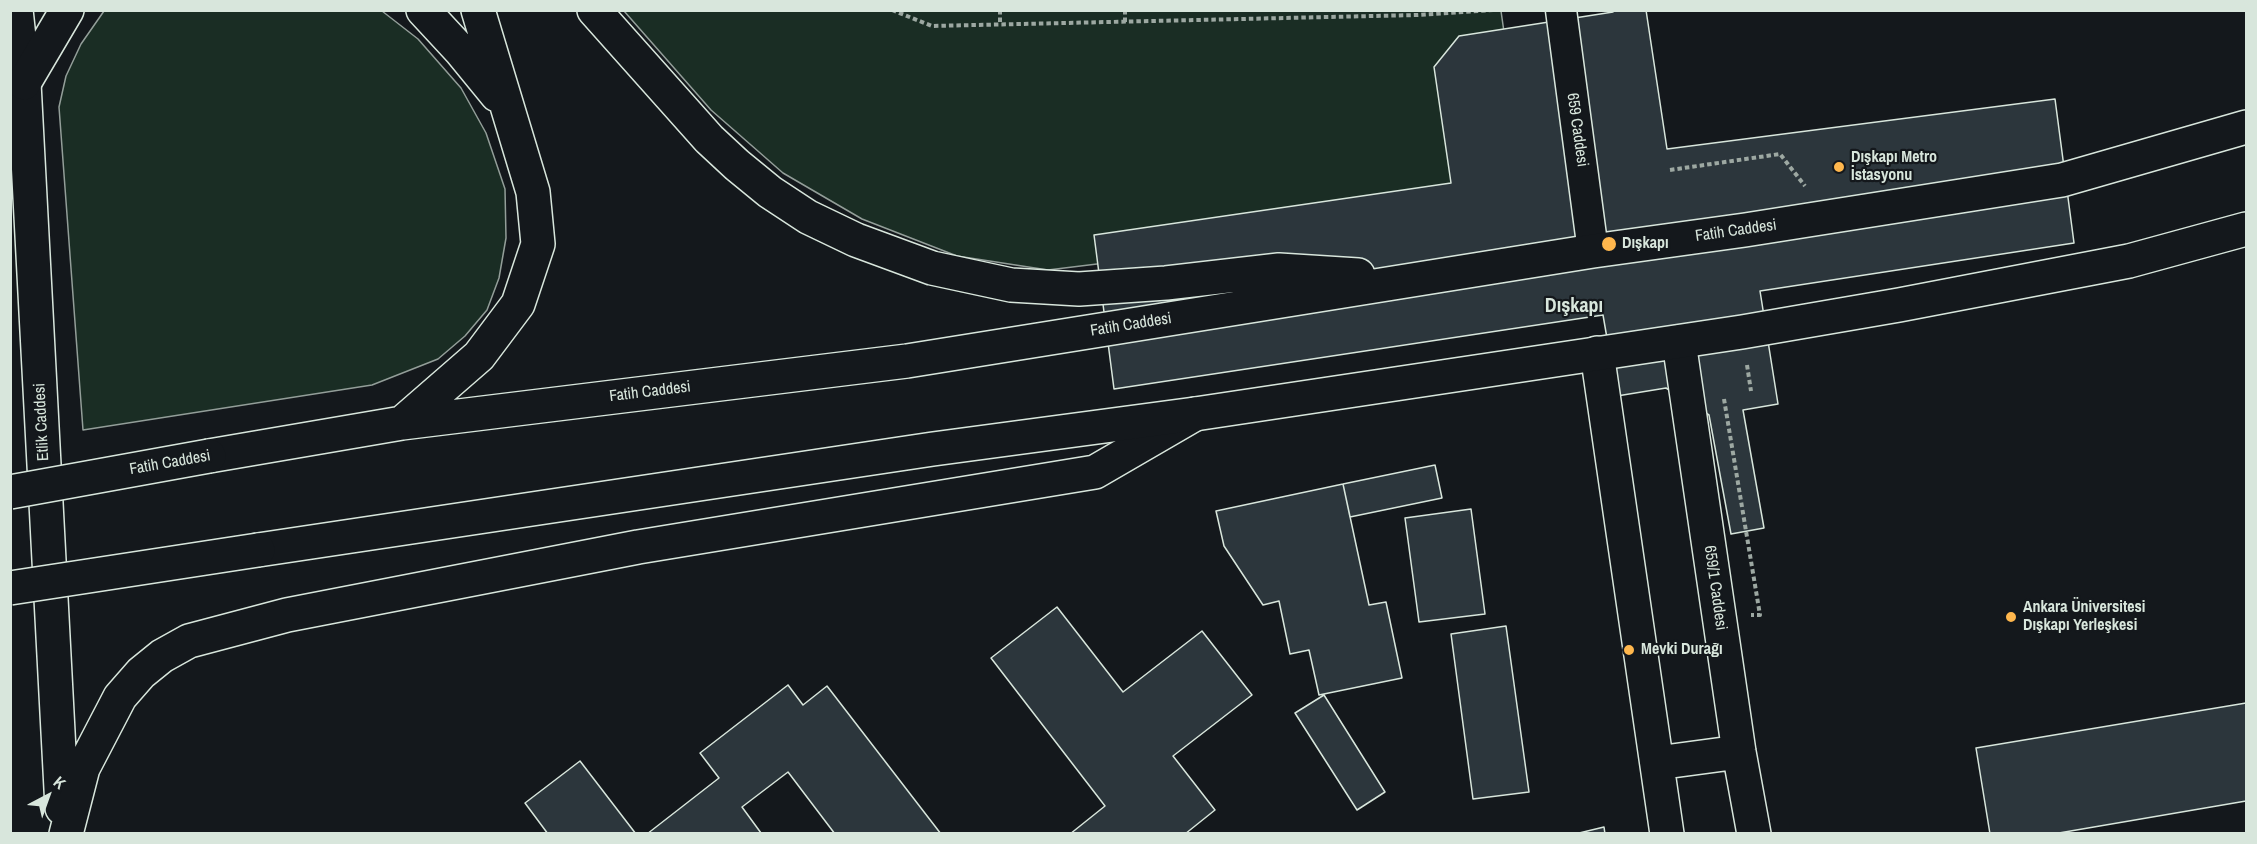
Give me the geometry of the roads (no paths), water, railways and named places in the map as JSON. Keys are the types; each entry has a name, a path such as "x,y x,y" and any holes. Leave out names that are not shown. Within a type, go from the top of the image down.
{"main road":[{"name":"Etlik Caddesi","path":"16,10 24,83 65,834"},
{"path":"24,83 67,10"},
{"path":"423,10 462,51 506,106"},
{"path":"402,423 479,356 518,304 538,244 533,192 478,10"},
{"path":"594,10 709,139 770,192 808,217 856,240 932,268 1011,285 1079,289 1166,284 1279,270 1417,279"},
{"name":"Fatih Caddesi","path":"10,492 402,423 907,361 1593,250 1828,217 2062,180 2247,127"},
{"path":"10,588 933,449 1195,414 1679,342 1899,305 2129,261 2247,229"},
{"name":"659/1 Caddesi","path":"1679,342 1739,752 1754,834"},
{"path":"1597,353 1667,834"},
{"path":"65,834 83,768 120,697 141,673 162,656 189,641 287,615 638,547 1095,472 1195,414"},
{"path":"1657,763 1739,752"}],"street":[{"name":"659 Caddesi","path":"1561,10 1593,250"}],"place":[{"name":"Dışkapı Metro İstasyonu","path":"1839,167"},
{"name":"Dışkapı","path":"1609,244"},
{"name":"Ankara Üniversitesi Dışkapı Yerleşkesi","path":"2011,617"},
{"name":"Mevki Durağı","path":"1629,650"}],"district":[{"name":"Dışkapı","path":"1574,307"}]}
